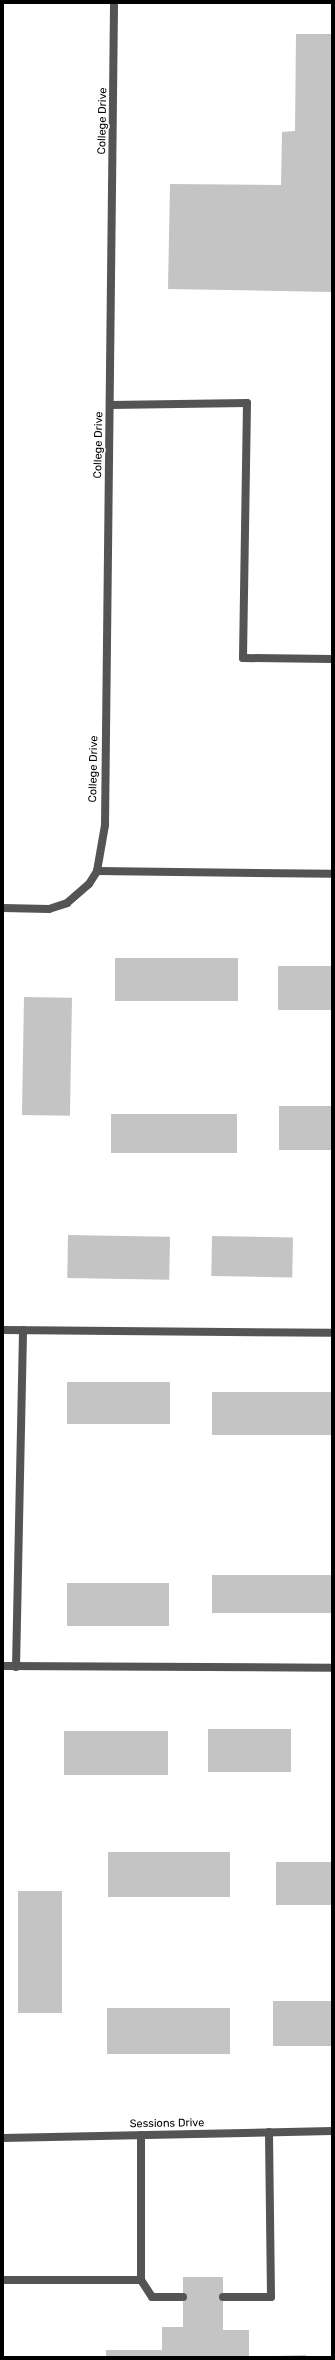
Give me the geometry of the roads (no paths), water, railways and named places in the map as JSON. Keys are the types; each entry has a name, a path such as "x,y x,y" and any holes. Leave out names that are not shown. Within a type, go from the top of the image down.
{"street":[{"name":"College Drive","path":"3,908 49,909 67,903 89,884 97,871 105,825 114,3"},
{"path":"110,405 247,403 243,658 332,659"},
{"path":"97,871 332,874"},
{"path":"3,1330 332,1333"},
{"path":"16,1667 23,1330"},
{"path":"3,1666 332,1668"},
{"name":"Sessions Drive","path":"3,2138 332,2131"},
{"path":"223,2297 271,2297 269,2132"},
{"path":"141,2135 141,2280 152,2297 183,2297"},
{"path":"3,2280 141,2280"}]}
